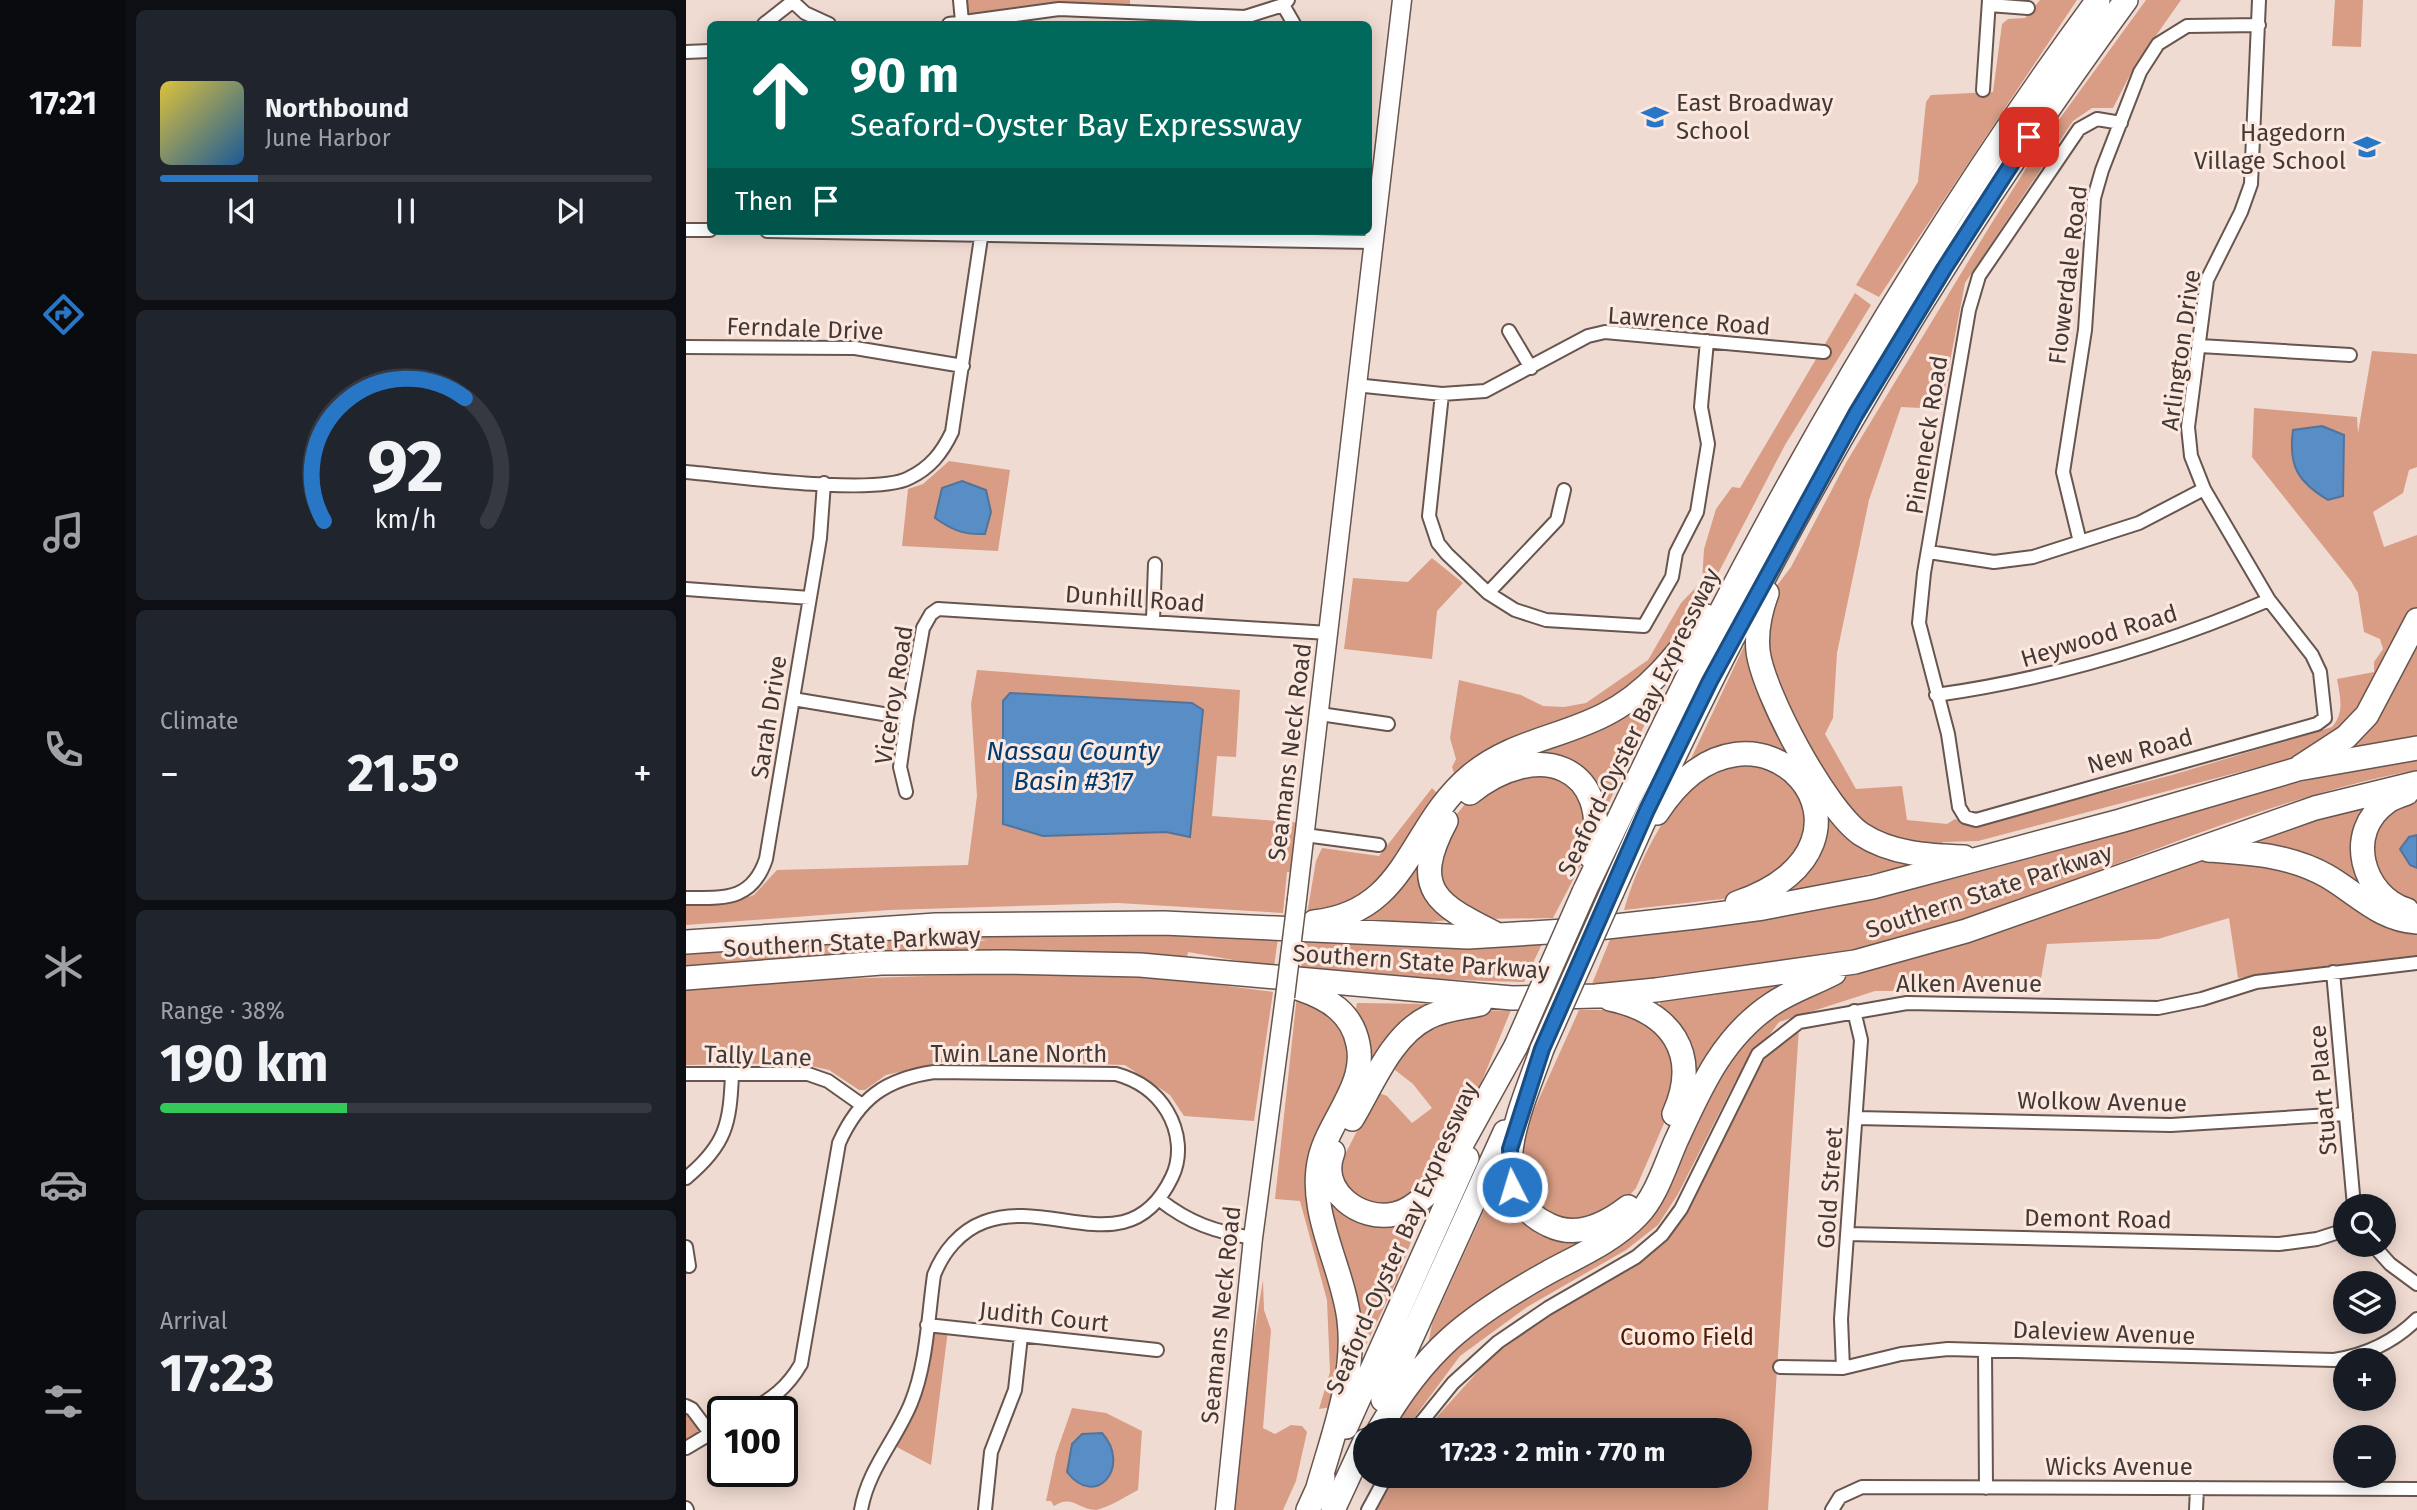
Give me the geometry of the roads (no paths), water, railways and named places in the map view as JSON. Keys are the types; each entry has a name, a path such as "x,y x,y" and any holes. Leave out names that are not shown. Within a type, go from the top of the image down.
{"highway":[{"name":"Seaford-Oyster Bay Expressway","path":"1324,1503 1516,1046 1584,892 1687,678 1836,402 2008,127 2098,0"},
{"name":"Seaford-Oyster Bay Expressway","path":"1375,1418 1612,891 1710,681 1856,414 1944,269 2035,129 2126,0"},
{"path":"1782,549 1761,612 1758,641 1761,663 1773,697 1832,805 1854,829 1883,845 1911,852 1988,857"},
{"path":"1236,926 1338,919 1363,908 1396,877 1429,824 1468,777 1509,750 1582,724 1626,702 1647,685 1687,642 1750,557"},
{"path":"2298,769 2346,737 2367,715 2417,620"},
{"name":"Southern State Parkway","path":"686,942 936,925 1164,923 1403,936 1499,936 1696,917 1820,898 1988,857 2298,769 2329,766 2417,748"},
{"path":"1625,863 1673,790 1708,764 1730,755 1756,753 1772,757 1792,769 1808,790 1815,808 1815,838 1804,862 1787,879 1763,893 1696,917"},
{"path":"1499,936 1463,919 1442,903 1433,886 1430,866 1435,841 1460,801 1483,782 1502,772 1529,765 1556,766 1574,775 1588,788 1598,819 1584,892"},
{"name":"Southern State Parkway","path":"686,978 881,963 1005,962 1140,965 1512,998 1596,996 1855,962 1966,931 2315,808 2417,783"},
{"path":"2417,789 2387,802 2376,814 2368,826 2362,854 2365,872 2374,888 2397,907 2417,913"},
{"path":"2198,849 2269,854 2302,864 2327,876 2379,912 2403,921 2417,922"},
{"path":"1387,1418 1411,1379 1430,1356 1466,1323 1498,1300 1608,1239 1638,1215 1656,1186 1703,1082 1723,1051 1748,1023 1797,989 1855,962"},
{"path":"1264,978 1331,1001 1351,1022 1359,1049 1353,1088 1320,1159 1320,1206 1344,1294 1350,1347 1324,1503"},
{"path":"1542,1049 1510,1149 1512,1187 1520,1204 1543,1223 1571,1230 1595,1227 1627,1207 1639,1191 1679,1102 1685,1071 1678,1041 1658,1019 1629,1003 1596,996"},
{"path":"1512,998 1438,1012 1425,1018 1403,1036 1332,1156 1331,1177 1339,1194 1358,1211 1381,1216 1398,1213 1425,1195 1448,1169 1516,1046"},
{"path":"1324,1503 1353,1459"},
{"path":"1324,1503 1353,1468"}],"main road":[{"name":"Seamans Neck Road","path":"1225,1510 1253,1238 1320,714 1355,385 1402,0"}],"street":[{"path":"956,21 960,0"},
{"name":"Arlington Drive","path":"2259,0 2251,184 2241,212 2207,280 2188,427 2191,456 2204,489 2269,600 2312,655 2320,672 2325,718"},
{"path":"768,21 791,1 824,21"},
{"path":"1983,90 1989,2 2028,8"},
{"path":"971,21 1059,9 1109,18 1245,18 1285,3 1293,21"},
{"name":"Flowerdale Road","path":"2080,542 2065,491 2064,453 2085,330 2094,198 2120,122 2147,59 2168,35 2187,26 2259,25"},
{"path":"686,52 707,51"},
{"name":"Pineneck Road","path":"1965,817 1959,807 1948,734 1919,623 1969,310 1979,276 2078,129 2097,119 2120,122"},
{"path":"686,230 707,230"},
{"path":"686,472 886,486 909,479 930,465 943,451 952,432 982,235"},
{"path":"1133,235 1372,242"},
{"path":"1509,331 1531,368"},
{"name":"Lawrence Road","path":"1355,385 1442,394 1485,391 1588,336 1605,332 1824,352"},
{"path":"1442,394 1430,526 1447,554 1488,593 1515,610 1546,620 1644,626 1672,578 1676,553 1697,512 1708,444 1700,407 1707,341"},
{"path":"2200,346 2350,355"},
{"name":"Ferndale Drive","path":"686,348 855,348 963,366"},
{"name":"Sarah Drive","path":"686,898 722,897 742,892 762,872 820,538 824,483"},
{"path":"1929,552 2008,562 2139,523 2204,489"},
{"path":"1488,593 1557,520 1564,490"},
{"path":"1153,620 1155,564"},
{"path":"686,589 810,598"},
{"name":"Heywood Road","path":"1936,695 2007,685 2054,672 2211,625 2269,600"},
{"name":"Dunhill Road","path":"938,609 1153,620 1329,634"},
{"name":"Viceroy Road","path":"906,792 900,767 907,718 923,628 931,614 938,609"},
{"path":"793,699 907,718"},
{"path":"1320,714 1388,724"},
{"name":"New Road","path":"1965,817 1976,820 2317,724 2325,718"},
{"path":"1305,835 1379,845"},
{"name":"Alken Avenue","path":"1425,1418 1453,1383 1498,1342 1548,1308 1636,1257 1661,1235 1681,1209 1758,1054 1799,1022 1907,1003 2158,1008 2202,999 2256,982 2417,963"},
{"name":"Stuart Place","path":"2333,972 2353,1194"},
{"name":"Gold Street","path":"1843,1368 1841,1319 1861,1040 1854,1011"},
{"name":"Twin Lane North","path":"771,1396 789,1384 801,1364 839,1143 850,1119 862,1105 889,1084 910,1076 934,1072 1094,1073 1133,1079 1160,1101 1177,1133 1176,1169 1160,1200"},
{"name":"Tally Lane","path":"686,1074 808,1074 835,1085 862,1105"},
{"path":"686,1178 705,1162 724,1137 731,1111 732,1074"},
{"name":"Wolkow Avenue","path":"1857,1118 2171,1125 2346,1114"},
{"path":"861,1510 865,1490 917,1387 934,1275 941,1258 955,1241 983,1222 1016,1217 1120,1224 1147,1212 1160,1200 1197,1224 1219,1233 1253,1238"},
{"name":"Demont Road","path":"1848,1234 2279,1244 2317,1239 2333,1234"},
{"path":"686,1247 688,1266"},
{"path":"2385,1257 2417,1284"},
{"name":"Daleview Avenue","path":"1780,1367 1843,1368 1916,1351 1985,1350 2322,1361 2348,1358 2371,1350 2394,1339 2417,1319"},
{"name":"Judith Court","path":"926,1325 1157,1350"},
{"path":"985,1510 992,1452 1015,1390 1021,1336"},
{"path":"1985,1350 1986,1488"},
{"path":"686,1406 692,1409 707,1429"},
{"path":"686,1448 707,1435"},
{"path":"1368,1510 1380,1488"},
{"name":"Wicks Avenue","path":"1832,1510 1840,1497 1862,1488 2417,1489"},
{"path":"2196,1510 2197,1488"}],"water":[{"path":"2322,426 2344,435 2343,496 2328,500 2302,479 2292,454 2293,430"},
{"path":"962,481 986,490 991,512 985,534 958,531 935,518 942,488"},
{"name":"Nassau County Basin #317","path":"1010,693 1192,703 1203,710 1190,837 1166,832 1043,836 1003,824 1003,701"},
{"path":"2417,835 2417,868 2410,865 2400,849 2409,837"},
{"path":"1102,1433 1110,1446 1112,1470 1107,1479 1099,1485 1089,1487 1078,1483 1067,1472 1072,1444 1082,1434"}],"place":[{"name":"East Broadway School","path":"1655,117"},
{"name":"Hagedorn Village School","path":"2367,147"}],"park label":[{"name":"Cuomo Field","path":"1687,1337"}]}
